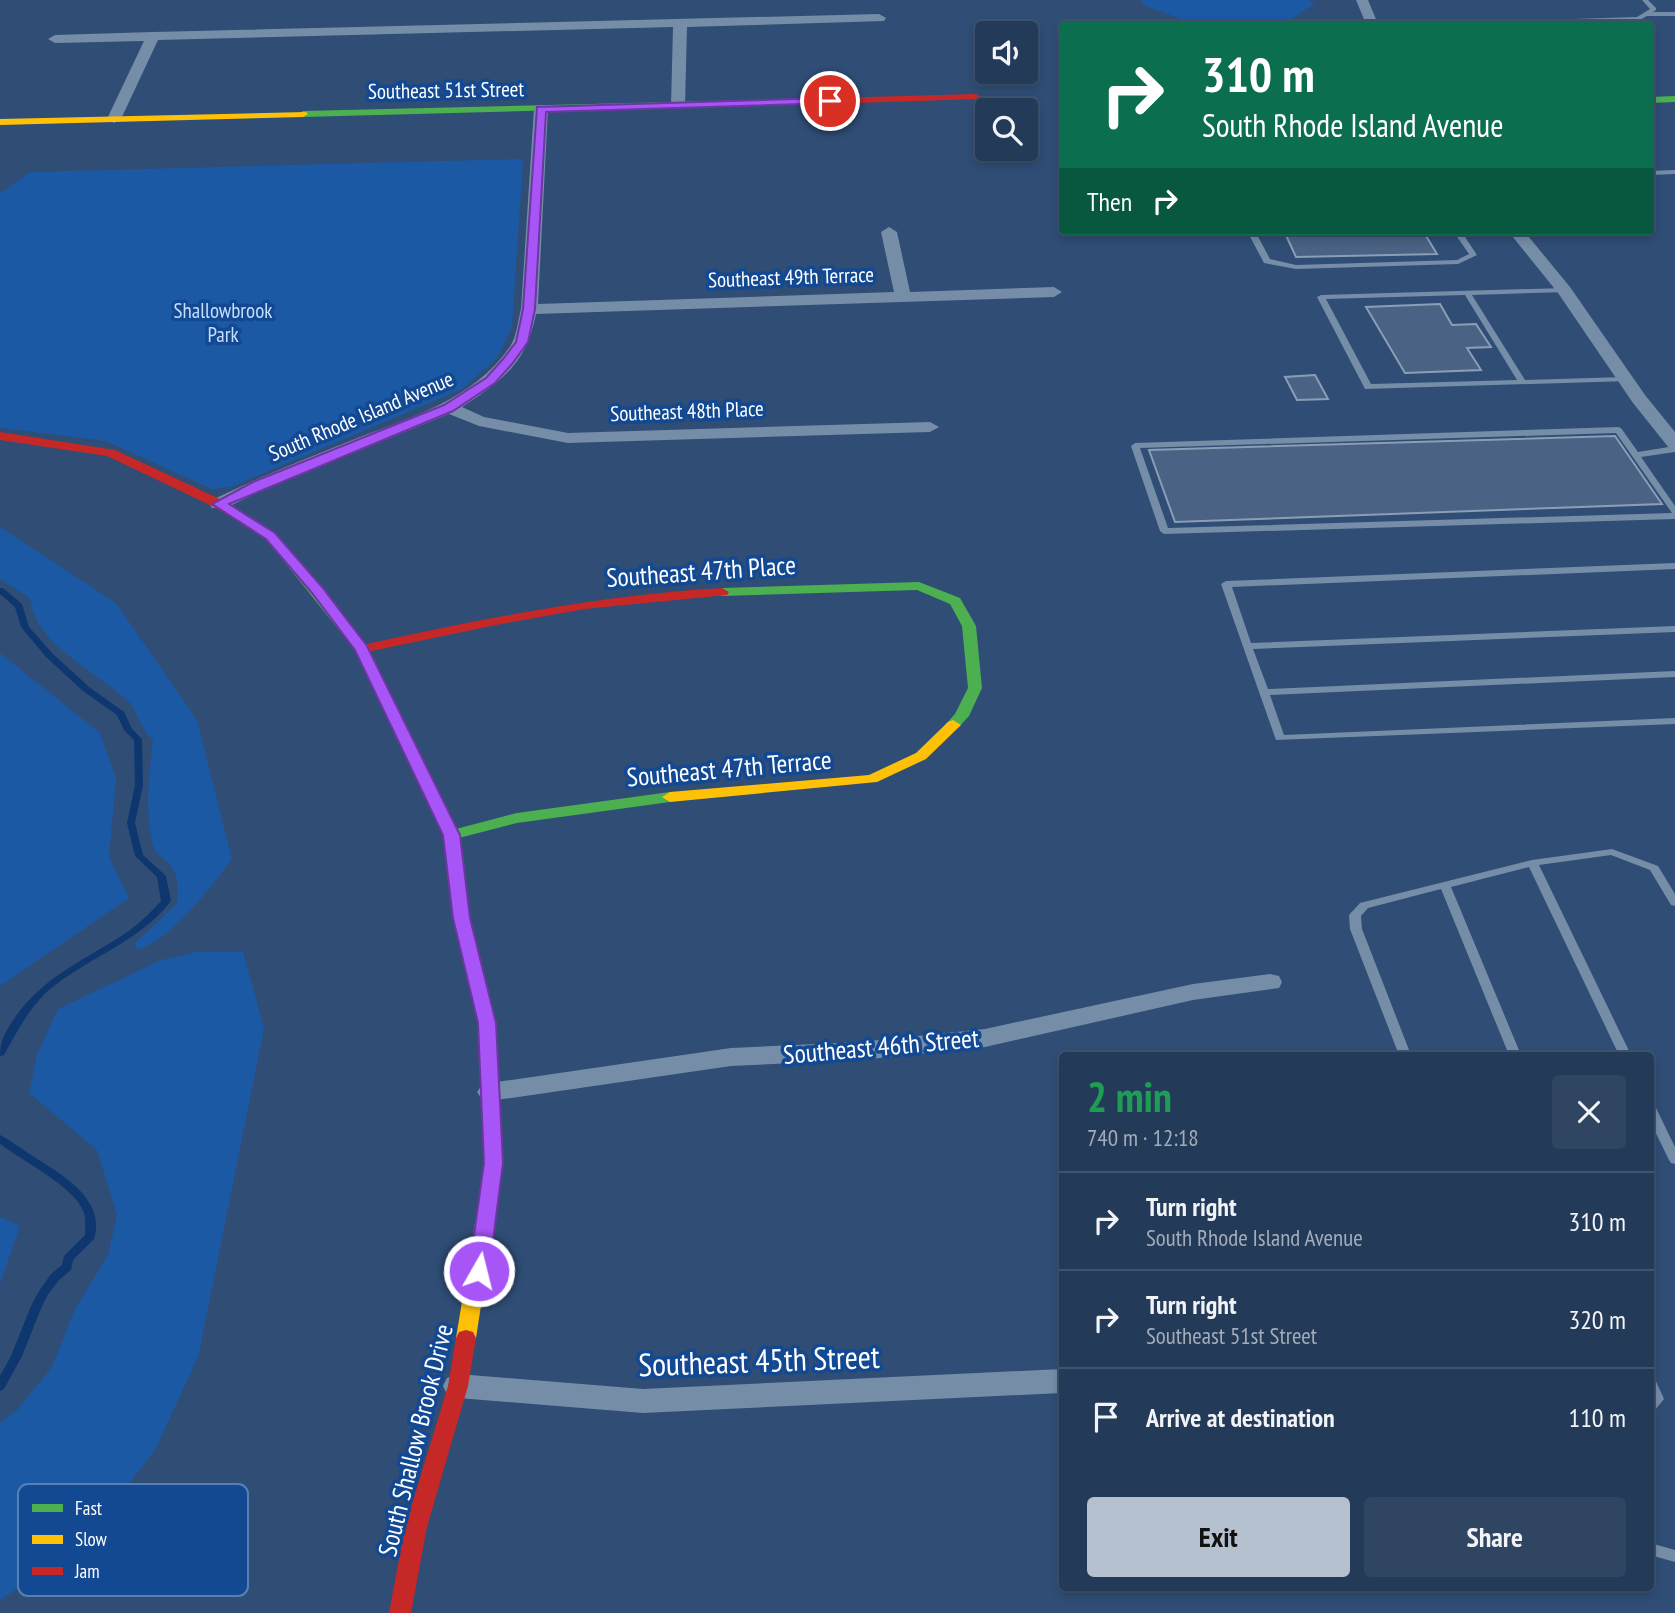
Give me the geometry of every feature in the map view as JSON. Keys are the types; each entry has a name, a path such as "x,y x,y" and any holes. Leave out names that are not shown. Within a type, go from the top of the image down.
{"street":[{"path":"1362,0 1371,21"},
{"path":"55,39 879,18"},
{"path":"678,105 680,25"},
{"path":"114,119 153,36"},
{"name":"Southeast 51st Street","path":"0,122 976,97"},
{"path":"1654,100 1675,99"},
{"name":"South Rhode Island Avenue","path":"219,504 257,485 449,408 491,380 508,361 522,342 529,309 541,109"},
{"path":"888,232 903,296"},
{"path":"1520,235 1564,290 1625,379 1675,444"},
{"name":"Southeast 49th Terrace","path":"529,309 1054,292"},
{"name":"Southeast 48th Place","path":"449,408 479,421 568,438 930,427"},
{"name":"South Shallow Brook Drive","path":"0,436 110,453 219,504 271,536 362,649 452,835 462,918 487,1023 494,1163 479,1271 458,1386 416,1527 400,1613"},
{"name":"Southeast 47th Place","path":"362,649 544,610 619,599 687,593 919,586 955,601 969,626 975,688"},
{"name":"Southeast 47th Terrace","path":"452,835 517,818 618,802 872,779 921,756 944,737 962,716 975,688"},
{"name":"Southeast 46th Street","path":"490,1092 731,1057 860,1051 985,1038 1193,992 1270,982"},
{"name":"Southeast 45th Street","path":"458,1386 643,1401 1059,1381"}],"lane":[{"path":"1573,21 1638,19 1654,9 1645,0"},
{"path":"1646,14 1675,14"},
{"path":"1654,173 1675,172"},
{"path":"1253,235 1267,261 1296,267 1458,262 1473,255 1460,235"},
{"path":"1564,290 1321,297 1368,387 1625,379"},
{"path":"1466,293 1522,382"},
{"path":"1618,430 1675,514 1164,531 1135,446 1618,430"},
{"path":"1636,454 1675,449"},
{"path":"1675,566 1226,584 1280,738 1675,720"},
{"path":"1248,646 1675,629"},
{"path":"1264,692 1675,674"},
{"path":"1404,1052 1356,929 1355,915 1364,905 1532,863 1612,852 1654,868 1675,903"},
{"path":"1532,863 1624,1052"},
{"path":"1444,884 1514,1052"},
{"path":"1654,1116 1675,1160"},
{"path":"1654,1550 1675,1556"}],"green space":[{"path":"1142,0 1308,0 1315,3 1288,21 1186,21 1143,5"},
{"name":"Shallowbrook Park","path":"523,159 512,328 497,358 462,389 231,487 212,489 106,441 0,428 0,194 30,172"},
{"path":"0,527 116,603 197,720 232,859 202,898 165,935 138,950 134,944 177,904 175,873 155,850 151,834 148,794 153,740 127,700 54,643 34,615 30,598 0,579"},
{"path":"0,653 100,733 116,779 109,857 129,898 0,986"},
{"path":"197,952 243,952 264,1028 198,1357 155,1450 129,1484 18,1484 18,1588 0,1600 0,1423 18,1409 52,1367 75,1309 108,1255 117,1215 97,1150 29,1093 37,1055 58,1009 161,960"},
{"path":"0,1217 20,1226 0,1284"}],"building":[{"path":"1286,235 1425,235 1437,254 1296,257"},
{"path":"1440,304 1452,325 1476,324 1491,347 1467,348 1481,370 1405,373 1366,307"},
{"path":"1315,375 1328,399 1297,400 1285,377"},
{"path":"1615,436 1662,504 1175,522 1149,450"}],"waterway":[{"path":"0,590 19,606 25,627 49,655 86,689 121,714 128,730 138,739 139,785 131,823 139,856 161,876 166,901 136,930 50,984 20,1017 0,1053"},
{"path":"0,1139 70,1188 90,1215 90,1236 68,1259 67,1267 45,1291 9,1372 0,1386"}],"traffic: fast":[{"path":"1654,100 1675,99"},
{"path":"303,114 794,102"},
{"path":"262,530 271,536 362,649 451,835 462,918 473,965"},
{"path":"722,592 919,586 955,601 969,626 975,688 962,716 953,725"},
{"path":"451,835 517,818 670,797"}],"traffic: slow":[{"path":"0,122 303,114"},
{"path":"670,797 872,779 921,756 953,725"},
{"path":"466,1338 494,1163 487,1023 473,965"}],"traffic: jam":[{"path":"794,102 976,97"},
{"path":"0,436 110,453 219,504 262,530"},
{"path":"362,649 585,605 722,592"},
{"path":"400,1613 416,1527 458,1386 466,1338"}],"route":[{"path":"479,1271 494,1163 487,1023 462,918 452,835 362,649 271,536 219,504 257,485 449,408 491,380 508,361 522,342 529,309 541,109 830,101"}]}
